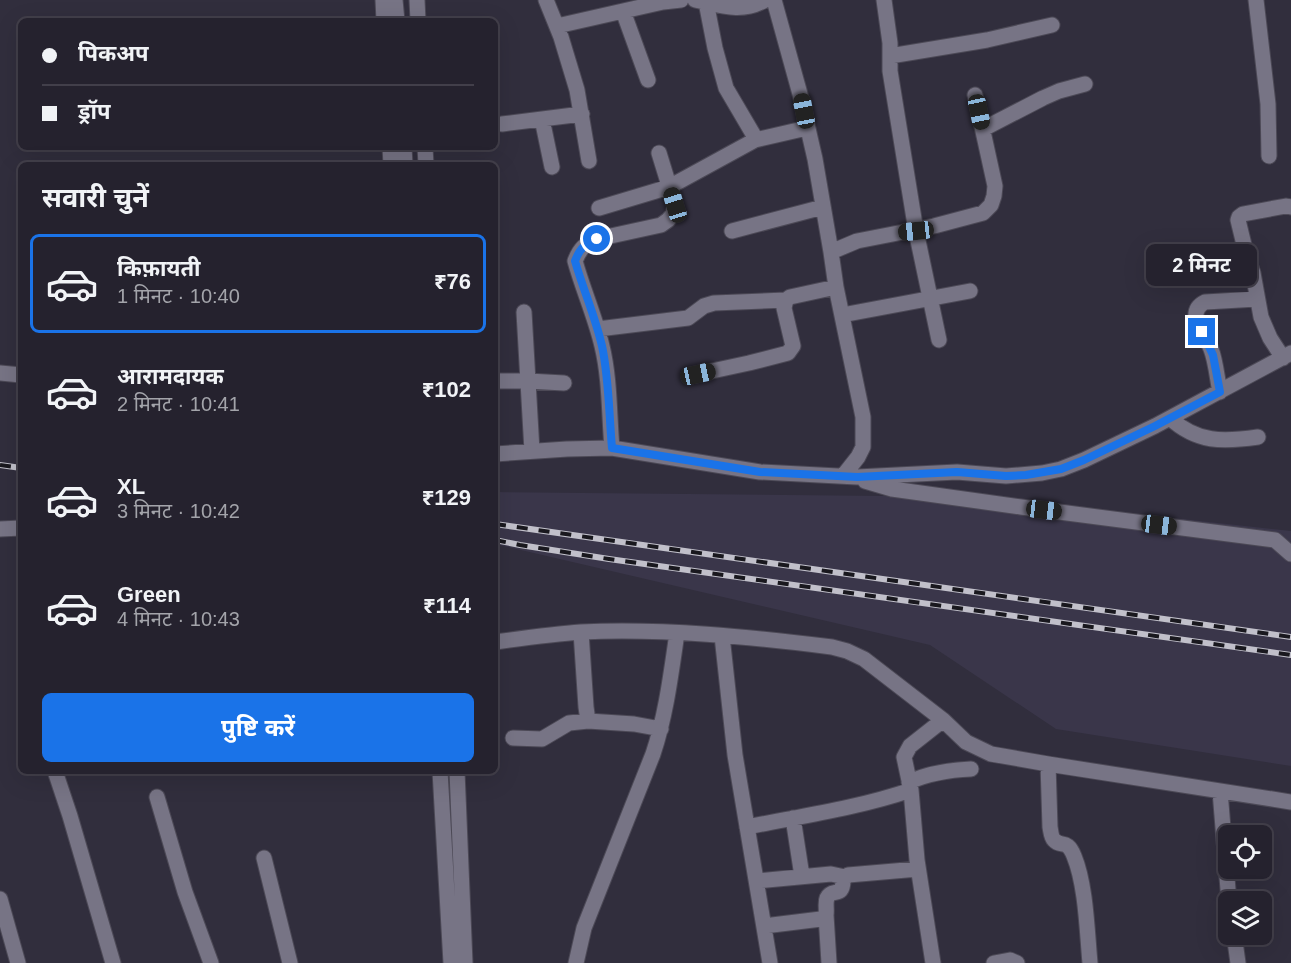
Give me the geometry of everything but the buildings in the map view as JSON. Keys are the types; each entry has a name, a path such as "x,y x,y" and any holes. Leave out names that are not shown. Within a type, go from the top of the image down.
{"street":[{"path":"382,0 384,18"},
{"path":"395,0 397,18"},
{"path":"418,18 419,0"},
{"path":"546,0 572,69 589,160"},
{"path":"556,26 681,0"},
{"path":"755,140 726,88 700,1 742,8 765,0"},
{"path":"774,0 815,159 836,287 863,417 862,447 847,477"},
{"path":"884,0 890,44 890,71 916,231 939,340"},
{"path":"1256,0 1268,104 1269,156"},
{"path":"623,11 648,80"},
{"path":"890,56 987,40 1052,25"},
{"path":"983,129 1043,98 1085,84"},
{"path":"831,252 857,241 916,231 983,213 991,205 995,186 975,95"},
{"path":"502,123 582,114"},
{"path":"542,119 552,167"},
{"path":"600,208 669,187 755,140 807,128"},
{"path":"612,448 603,348 575,261 579,251 588,243 661,225 673,214 675,205 659,153"},
{"path":"732,231 823,207"},
{"path":"498,454 612,448 760,472 847,477 957,472 1006,476 1061,469 1170,418 1287,355 1266,329 1238,223 1239,217 1243,214 1278,207 1291,207"},
{"path":"598,329 688,318 704,306 714,303 786,300 790,297 836,287"},
{"path":"842,315 970,291"},
{"path":"1220,392 1213,355 1198,325 1197,310 1205,302 1257,299"},
{"path":"698,374 788,353 793,346 784,308 786,300"},
{"path":"524,312 532,451"},
{"path":"0,373 18,375"},
{"path":"498,381 564,383"},
{"path":"1170,418 1194,435 1208,439 1220,441 1258,437"},
{"path":"847,477 892,489 1275,540 1291,554"},
{"path":"0,529 18,528"},
{"path":"581,632 588,721"},
{"path":"498,642 581,632 677,633 818,645 847,651 864,658 943,720 966,742 991,754 1291,802"},
{"path":"576,963 584,928 661,729 677,633"},
{"path":"722,636 735,755 770,963"},
{"path":"933,963 918,869 910,786 904,762 910,746 943,720"},
{"path":"513,738 542,739 569,723 588,721 634,724 661,729"},
{"path":"1048,764 1051,835 1056,843 1065,844 1070,848 1080,875 1090,963"},
{"path":"747,827 857,806 910,786 921,777 940,772 971,770"},
{"path":"57,774 113,963"},
{"path":"440,774 451,963"},
{"path":"457,774 465,963"},
{"path":"1220,791 1228,891"},
{"path":"156,797 185,892 211,963"},
{"path":"793,818 802,876"},
{"path":"264,858 290,963"},
{"path":"757,881 831,874 845,877 918,869"},
{"path":"830,963 827,898 842,890 845,877"},
{"path":"0,899 6,940 18,963"},
{"path":"764,926 821,919 826,915"},
{"path":"1236,945 1238,963"},
{"path":"994,963 1010,960 1017,963"}],"shaded area":[{"path":"498,492 984,497 1291,531 1291,766 1056,729 930,645 498,545"}],"railway":[{"path":"0,465 18,468"},
{"path":"498,524 1291,637"},
{"path":"498,541 609,559 1291,655"}],"route":[{"path":"597,239 579,251 575,261 596,319 603,348 612,448 760,472 857,477 957,472 1006,476 1061,469 1155,426 1220,392 1213,355 1202,332"}]}
